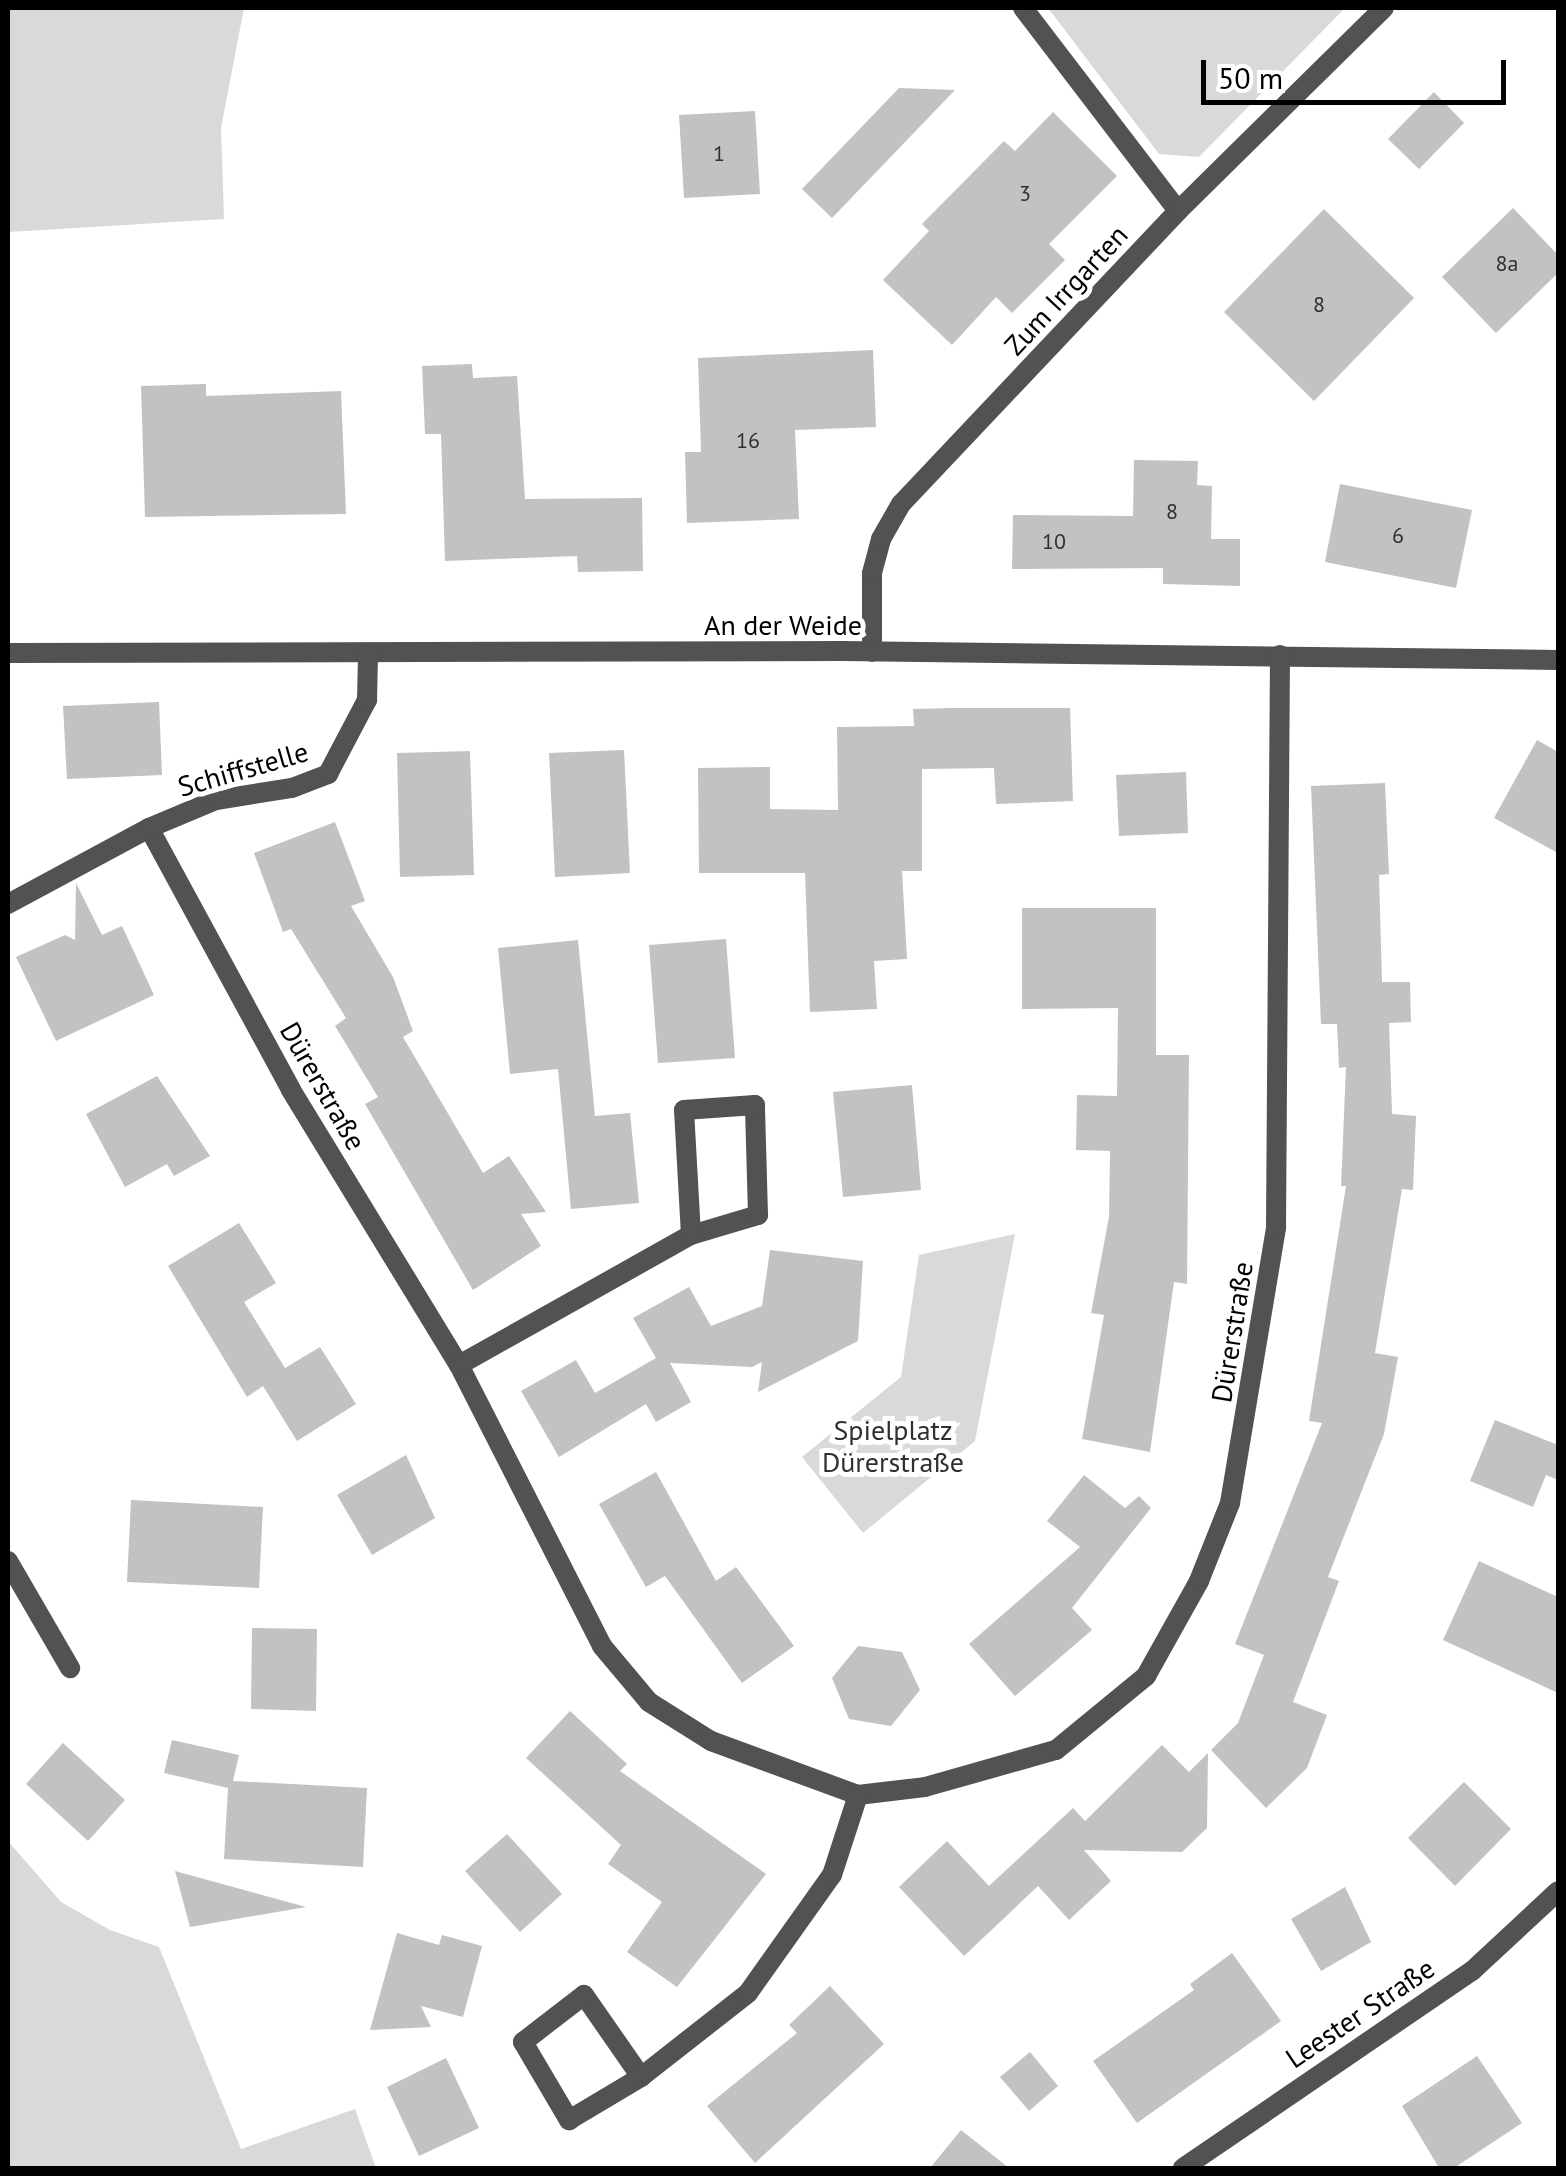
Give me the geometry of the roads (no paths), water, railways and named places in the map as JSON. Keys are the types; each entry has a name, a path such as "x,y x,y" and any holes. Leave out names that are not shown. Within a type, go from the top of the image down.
{"street":[{"path":"1023,8 1178,211"},
{"name":"Zum Irrgarten","path":"872,652 872,573 881,539 901,504 1178,211 1384,8"},
{"name":"An der Weide","path":"8,654 368,657 872,652 1558,660"},
{"name":"Dürerstraße","path":"148,828 291,1090 459,1365 602,1646 649,1702 710,1741 858,1795 926,1788 1056,1750 1146,1676 1199,1581 1230,1504 1276,1227 1280,654"},
{"name":"Schiffstelle","path":"8,904 148,828 216,800 292,788 328,774 367,700 368,657"},
{"path":"459,1365 691,1235 758,1215 754,1105 684,1110 691,1235"},
{"path":"8,1561 70,1668"},
{"path":"641,2078 584,1995 523,2042 570,2120 641,2078 748,1993 832,1875 858,1795"},
{"name":"Leester Straße","path":"1183,2168 1472,1971 1558,1891"}],"park label":[{"name":"Spielplatz Dürerstraße","path":"893,1446"}]}
